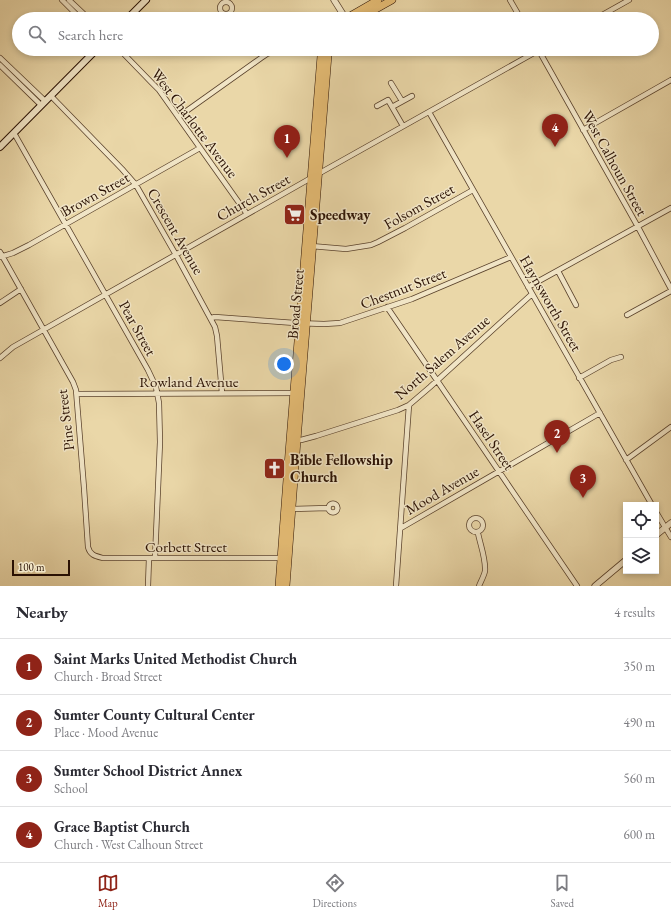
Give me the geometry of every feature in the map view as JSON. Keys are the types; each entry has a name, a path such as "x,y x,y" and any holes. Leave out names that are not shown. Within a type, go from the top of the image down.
{"main road":[{"path":"134,12 146,0"},
{"path":"357,12 378,0"},
{"path":"371,12 392,0"},
{"path":"0,147 90,56"},
{"name":"Broad Street","path":"309,246 311,178 321,56"},
{"name":"Broad Street","path":"286,586 292,509 297,393 309,246 318,174 328,56"},
{"name":"Broad Street","path":"279,586 294,440"}],"street":[{"path":"62,0 74,12"},
{"path":"69,0 82,12"},
{"path":"231,4 236,0"},
{"path":"334,0 341,12"},
{"path":"510,0 517,12"},
{"path":"608,12 629,0"},
{"name":"West Charlotte Avenue","path":"126,56 152,83 247,214"},
{"path":"178,117 264,56"},
{"name":"Church Street","path":"0,358 13,347 527,56"},
{"name":"West Calhoun Street","path":"543,56 638,227 671,290"},
{"path":"0,58 43,103"},
{"path":"0,65 43,103"},
{"path":"583,130 671,80"},
{"path":"391,83 402,101"},
{"name":"Crescent Avenue","path":"51,96 136,185 215,327 222,393"},
{"path":"392,107 412,96"},
{"path":"377,106 388,100 403,126"},
{"name":"Haynsworth Street","path":"429,112 650,502"},
{"name":"Pear Street","path":"14,133 106,294 156,387 159,402 160,426 155,558"},
{"name":"Brown Street","path":"1,255 13,253 200,148"},
{"name":"Folsom Street","path":"309,246 346,249 378,242 473,190"},
{"path":"528,287 671,208"},
{"name":"Pine Street","path":"1,255 73,382 76,390 88,549 92,555"},
{"name":"Chestnut Street","path":"303,323 340,323 422,295 511,257"},
{"path":"558,271 576,305"},
{"path":"0,303 21,289"},
{"path":"627,315 671,290"},
{"name":"North Salem Avenue","path":"294,440 301,440 316,436 398,410 409,405 532,294"},
{"name":"Hasel Street","path":"387,307 577,586"},
{"path":"211,318 215,317 303,323"},
{"path":"580,378 611,360 621,357"},
{"name":"Rowland Avenue","path":"76,394 297,393"},
{"path":"396,586 409,405"},
{"name":"Mood Avenue","path":"401,528 600,413"},
{"path":"626,460 671,427"},
{"path":"292,509 328,508"},
{"path":"659,517 671,537"},
{"path":"659,533 671,523"},
{"path":"478,533 485,565 480,586"},
{"name":"Corbett Street","path":"92,555 103,558 281,558"},
{"path":"148,586 149,558"},
{"path":"599,585 623,563"}],"place":[{"name":"Grace Baptist Church","path":"555,147"},
{"name":"Saint Marks United Methodist Church","path":"287,158"},
{"name":"Speedway","path":"294,214"},
{"name":"Sumter County Cultural Center","path":"557,453"},
{"name":"Bible Fellowship Church","path":"275,468"},
{"name":"Sumter School District Annex","path":"583,498"}]}
